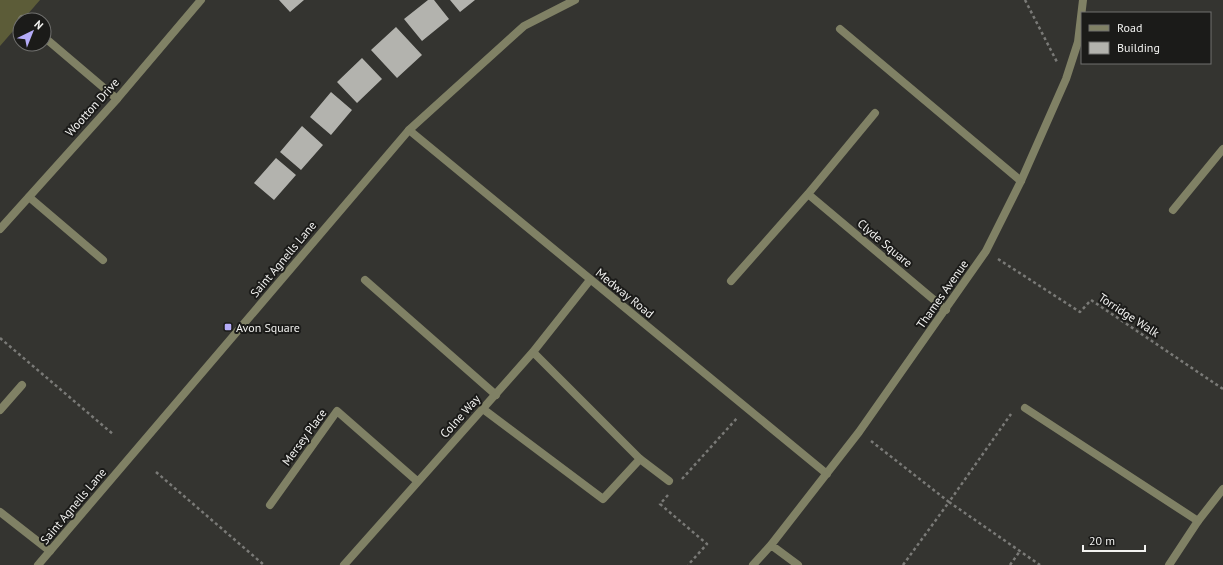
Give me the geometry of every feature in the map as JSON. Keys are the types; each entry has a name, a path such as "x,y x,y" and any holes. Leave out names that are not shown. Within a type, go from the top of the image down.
{"street":[{"name":"Wootton Drive","path":"0,229 117,99 201,0"},
{"name":"Saint Agnells Lane","path":"38,565 409,130 524,26 575,0"},
{"name":"Thames Avenue","path":"1082,12 1083,0"},
{"name":"Thames Avenue","path":"753,565 771,545 859,432 986,251 1021,181 1066,79 1078,42 1081,17"},
{"path":"840,29 1021,181"},
{"path":"52,45 117,99"},
{"path":"731,281 808,194 875,113"},
{"name":"Medway Road","path":"409,130 826,474"},
{"path":"1173,210 1223,149"},
{"name":"Clyde Square","path":"808,194 946,310"},
{"path":"29,197 103,260"},
{"path":"365,280 496,395"},
{"name":"Colne Way","path":"344,565 417,481 496,395 533,352 590,280"},
{"path":"533,352 640,459 669,481"},
{"path":"0,410 22,385"},
{"path":"1025,408 1198,521"},
{"path":"483,409 603,499 640,459"},
{"name":"Mersey Place","path":"270,505 337,411 417,481"},
{"path":"1169,565 1198,521 1223,489"},
{"path":"0,512 50,551"},
{"path":"771,545 798,565"}],"path":[{"path":"1025,0 1066,79"},
{"name":"Torridge Walk","path":"986,251 1080,312 1091,300 1223,388"},
{"path":"0,338 114,435"},
{"path":"680,482 746,408"},
{"path":"903,565 1011,414"},
{"path":"859,432 949,502 1040,565"},
{"path":"156,472 264,565"},
{"path":"670,493 660,504 707,544 688,565"},
{"path":"1010,565 1020,551"}],"shaded area":[{"path":"0,0 40,0 30,12 12,12 12,32 0,46"}],"building":[{"path":"279,0 304,0 290,12"},
{"path":"428,0 434,0 449,19 422,41 404,19"},
{"path":"450,0 475,0 460,12"},
{"path":"396,27 422,55 397,78 371,50"},
{"path":"362,58 382,79 357,103 337,82"},
{"path":"331,92 352,110 331,135 310,117"},
{"path":"302,126 323,145 301,170 280,152"},
{"path":"276,158 296,175 274,200 254,183"}],"place":[{"name":"Avon Square","path":"228,327"}]}
